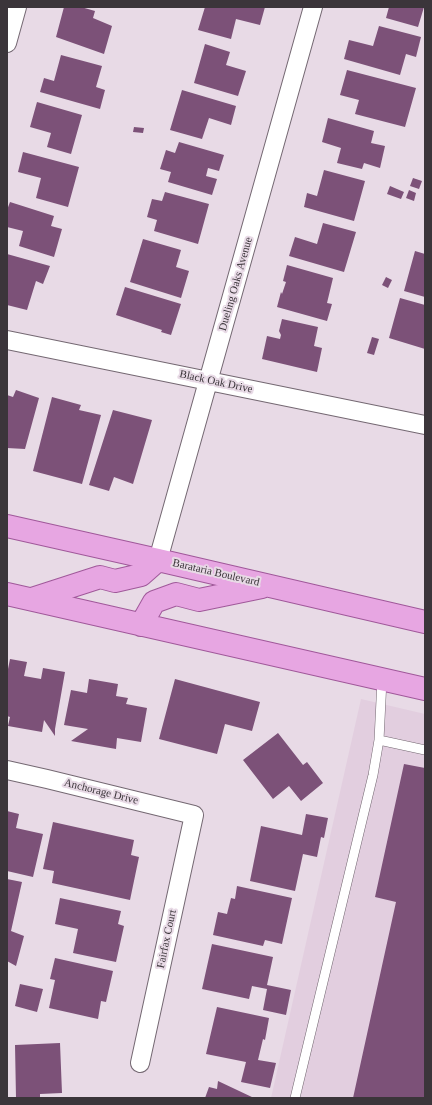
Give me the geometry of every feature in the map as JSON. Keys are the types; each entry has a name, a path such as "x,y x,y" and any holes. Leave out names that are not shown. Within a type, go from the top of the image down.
{"main road":[{"name":"Barataria Boulevard","path":"7,526 425,622"},
{"path":"31,600 100,577 115,581 141,575 158,560"},
{"path":"141,625 154,602 176,594 199,600 269,586"},
{"path":"7,594 425,690"}],"street":[{"path":"7,44 17,7"},
{"name":"Dueling Oaks Avenue","path":"158,560 313,7"},
{"name":"Black Oak Drive","path":"7,340 425,425"},
{"name":"Anchorage Drive","path":"7,770 194,815"},
{"name":"Fairfax Court","path":"140,1063 194,815"}],"lane":[{"path":"295,1098 371,783 379,740 382,680"},
{"path":"379,740 425,750"}],"shaded area":[{"path":"361,699 425,714 425,1098 271,1098"}],"building":[{"path":"64,7 81,7 95,11 93,18 112,26 104,54 56,37"},
{"path":"205,7 265,7 260,25 236,19 231,39 198,30"},
{"path":"389,7 424,7 418,27 386,18"},
{"path":"379,26 421,37 416,57 406,54 400,75 344,59 349,40 373,46"},
{"path":"205,44 230,52 226,65 246,71 238,96 194,83"},
{"path":"61,55 102,66 96,87 105,90 100,109 40,92 44,78 54,81"},
{"path":"347,70 416,88 405,127 355,114 359,100 340,95"},
{"path":"182,90 236,106 231,125 209,118 202,139 170,130"},
{"path":"37,102 82,115 71,154 47,147 51,133 30,127"},
{"path":"328,118 374,131 371,143 385,146 380,168 364,163 362,169 337,163 341,148 322,142"},
{"path":"134,127 144,128 143,133 133,132"},
{"path":"179,142 224,155 219,171 208,168 206,176 217,179 212,195 168,182 171,172 160,169 166,150 175,153"},
{"path":"23,152 79,167 68,207 36,198 41,178 18,172"},
{"path":"324,170 365,181 354,221 304,207 307,193 317,196"},
{"path":"413,178 422,181 419,189 410,186"},
{"path":"390,186 404,192 401,199 387,194"},
{"path":"409,190 416,193 414,201 406,198"},
{"path":"165,192 209,204 198,244 154,231 157,220 147,217 152,199 162,201"},
{"path":"10,202 54,216 51,226 62,229 54,257 19,246 23,231 7,227 7,210"},
{"path":"323,223 356,232 344,272 289,256 295,237 317,244"},
{"path":"143,239 181,250 176,267 189,271 181,298 130,282"},
{"path":"415,251 425,254 425,297 404,291"},
{"path":"7,254 50,266 43,284 36,281 27,310 7,305"},
{"path":"287,265 333,278 327,303 332,304 327,321 277,307 281,292 282,294 286,282 283,281"},
{"path":"386,277 392,280 388,288 382,285"},
{"path":"125,287 181,304 171,335 161,332 162,330 116,315"},
{"path":"400,298 425,305 425,349 389,338"},
{"path":"282,319 318,327 314,346 322,348 317,372 262,359 267,336 280,339 281,335 279,331"},
{"path":"372,337 379,339 374,355 367,353"},
{"path":"16,390 39,398 25,449 7,448 7,395 13,397"},
{"path":"52,397 81,405 79,410 101,415 82,484 33,471"},
{"path":"113,410 152,420 133,484 114,477 109,491 89,485"},
{"path":"10,659 27,662 24,676 41,679 43,668 65,672 55,736 44,720 42,732 8,726 10,717 7,716 7,674"},
{"path":"89,679 118,684 116,696 128,698 126,704 147,708 141,742 117,738 116,749 71,741 88,729 64,725 71,690 87,693"},
{"path":"175,679 260,702 252,731 225,724 217,754 159,739"},
{"path":"278,733 303,765 307,762 323,783 301,801 289,786 273,799 243,760"},
{"path":"404,764 425,768 425,1098 353,1098 396,902 375,897"},
{"path":"7,811 19,814 16,828 43,834 33,877 7,871"},
{"path":"306,814 328,818 324,838 321,837 317,857 303,854 295,891 250,881 261,826 302,835"},
{"path":"53,822 134,840 131,855 139,857 130,900 52,883 54,871 43,869"},
{"path":"7,879 22,882 11,931 24,936 16,966 7,961"},
{"path":"237,886 292,898 282,944 265,940 263,946 213,935 218,912 227,914 231,898 235,899"},
{"path":"60,898 121,911 118,924 124,926 116,962 73,953 78,929 55,924"},
{"path":"212,944 273,957 267,985 291,990 286,1015 263,1010 267,989 252,986 249,999 202,989"},
{"path":"55,958 113,971 106,1002 101,1001 98,1019 49,1008 55,980 50,979"},
{"path":"20,984 43,989 37,1012 15,1006"},
{"path":"217,1007 269,1018 265,1040 263,1039 258,1060 276,1063 270,1088 241,1082 246,1062 206,1054"},
{"path":"60,1043 62,1093 40,1094 40,1098 16,1098 15,1045"},
{"path":"218,1081 254,1098 205,1098 209,1087 217,1089"}]}
